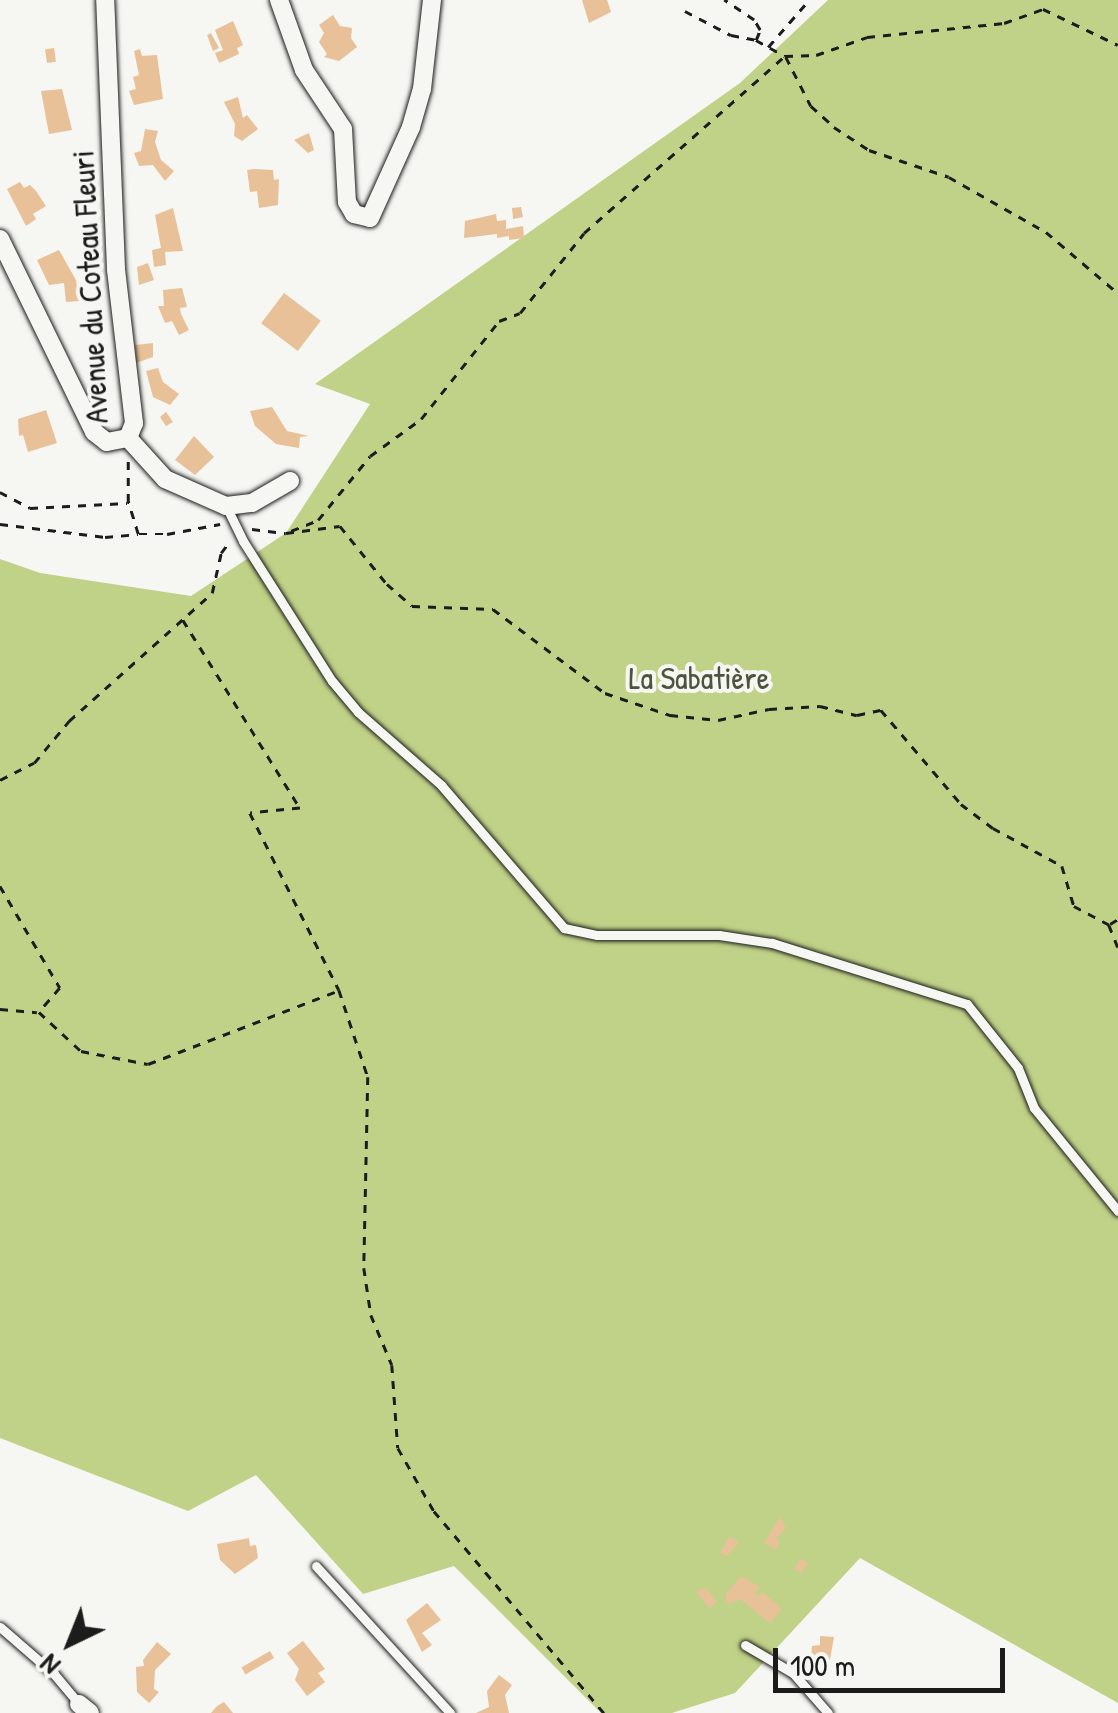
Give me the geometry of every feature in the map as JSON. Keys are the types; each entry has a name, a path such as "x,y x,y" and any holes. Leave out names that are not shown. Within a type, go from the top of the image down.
{"street":[{"name":"Avenue du Coteau Fleuri","path":"0,239 94,432 106,442 124,440 134,424 116,269 105,0"},
{"path":"278,0 304,70 343,129 347,202 354,214 370,218 411,127 422,89 432,0"},
{"path":"124,440 165,480 234,519 252,503 290,481"}],"lane":[{"path":"234,519 332,681 358,712 440,784 564,928 597,935 719,934 772,943 967,1004 1018,1068 1034,1108 1118,1211"},
{"path":"316,1566 450,1713"},
{"path":"0,1627 54,1674 85,1708"},
{"path":"745,1646 793,1673 828,1713"}],"path":[{"path":"724,0 754,20 760,30 756,40"},
{"path":"768,46 809,0"},
{"path":"684,11 786,56 816,55 867,38 1004,23 1044,9 1118,45"},
{"path":"786,56 811,106 834,127 869,150 950,176 1046,232 1118,293"},
{"path":"286,533 318,520 370,456 421,419 500,321 520,313 584,233 786,56"},
{"path":"124,440 128,502 138,534"},
{"path":"0,492 30,508 128,502"},
{"path":"0,780 34,763 69,721 212,592 234,519"},
{"path":"0,524 105,538 166,534 234,519 286,533 340,526 387,584 412,606 493,609 605,693 670,715 718,720 769,709 820,706 857,715 881,710 961,804 993,828 1062,866 1074,906 1109,925 1118,947"},
{"path":"182,619 300,808 250,814 339,990 368,1077 364,1268 371,1315 392,1365 398,1448 434,1511 604,1713"},
{"path":"0,886 60,988 39,1012"},
{"path":"1109,925 1118,918"},
{"path":"0,1010 39,1012 81,1051 148,1064 339,990"}],"green space":[{"name":"La Sabatière","path":"828,0 1118,0 1118,1703 860,1558 735,1693 672,1713 601,1713 454,1566 363,1594 256,1475 188,1511 0,1438 0,559 40,573 191,596 286,533 370,404 315,384 740,83"}],"building":[{"path":"582,0 607,0 611,12 589,23"},
{"path":"333,15 340,26 352,28 351,38 357,47 339,61 324,57 327,54 319,42 324,33 319,25"},
{"path":"233,21 243,45 237,48 239,54 219,63 215,53 223,50 215,30"},
{"path":"211,33 219,48 213,51 207,35"},
{"path":"54,48 56,62 47,63 45,49"},
{"path":"140,49 142,56 157,55 163,99 134,105 129,91 136,89 133,77 139,75 134,51"},
{"path":"62,89 72,130 49,134 41,91"},
{"path":"238,97 243,118 247,115 258,129 242,141 234,136 235,124 224,102"},
{"path":"145,129 158,131 155,142 161,160 174,171 165,181 153,165 139,166 134,153 141,151"},
{"path":"309,133 314,150 308,153 294,140"},
{"path":"247,170 273,170 274,180 279,179 278,205 259,208 257,191 250,192"},
{"path":"20,182 24,188 30,185 46,206 33,214 36,219 26,226 7,189"},
{"path":"521,207 523,217 513,219 512,208"},
{"path":"173,208 183,251 165,252 166,265 154,267 152,250 161,248 155,215"},
{"path":"496,214 497,221 506,220 506,229 523,226 524,238 509,240 509,236 497,238 497,234 464,238 465,221"},
{"path":"59,250 76,280 79,301 66,302 64,283 49,285 37,260"},
{"path":"148,263 154,280 139,285 137,267"},
{"path":"182,288 187,307 180,308 181,314 189,330 179,335 172,321 165,323 158,306 164,306 163,290"},
{"path":"284,293 321,321 298,351 261,323"},
{"path":"153,343 153,357 136,363 135,345"},
{"path":"158,368 163,382 179,394 170,405 153,397 146,371"},
{"path":"272,407 287,431 309,436 300,437 299,448 276,444 255,426 250,411"},
{"path":"46,410 57,443 28,452 23,435 19,436 18,419"},
{"path":"166,412 173,422 166,426 160,417"},
{"path":"194,436 214,457 195,475 175,460"},
{"path":"780,1517 786,1528 776,1539 780,1542 776,1550 764,1543"},
{"path":"729,1537 739,1542 727,1556 720,1553"},
{"path":"249,1538 250,1546 256,1545 258,1558 235,1574 220,1560 217,1544"},
{"path":"800,1559 808,1562 801,1573 794,1569"},
{"path":"741,1576 760,1587 755,1593 758,1596 762,1592 782,1609 770,1623 740,1599 730,1604 726,1601 726,1594"},
{"path":"705,1588 717,1601 710,1608 696,1592"},
{"path":"427,1603 441,1620 422,1633 432,1645 422,1652 406,1620"},
{"path":"820,1636 834,1637 828,1671 810,1670 812,1646 820,1645"},
{"path":"303,1641 325,1669 318,1673 325,1682 307,1696 295,1680 299,1669 287,1653"},
{"path":"157,1642 171,1654 155,1670 154,1689 159,1692 149,1703 137,1692 136,1667 144,1666 143,1660"},
{"path":"270,1651 274,1658 245,1674 241,1668"},
{"path":"499,1675 512,1685 505,1695 509,1713 476,1713 489,1707 487,1691"},
{"path":"224,1702 233,1713 211,1713 217,1706"}]}
